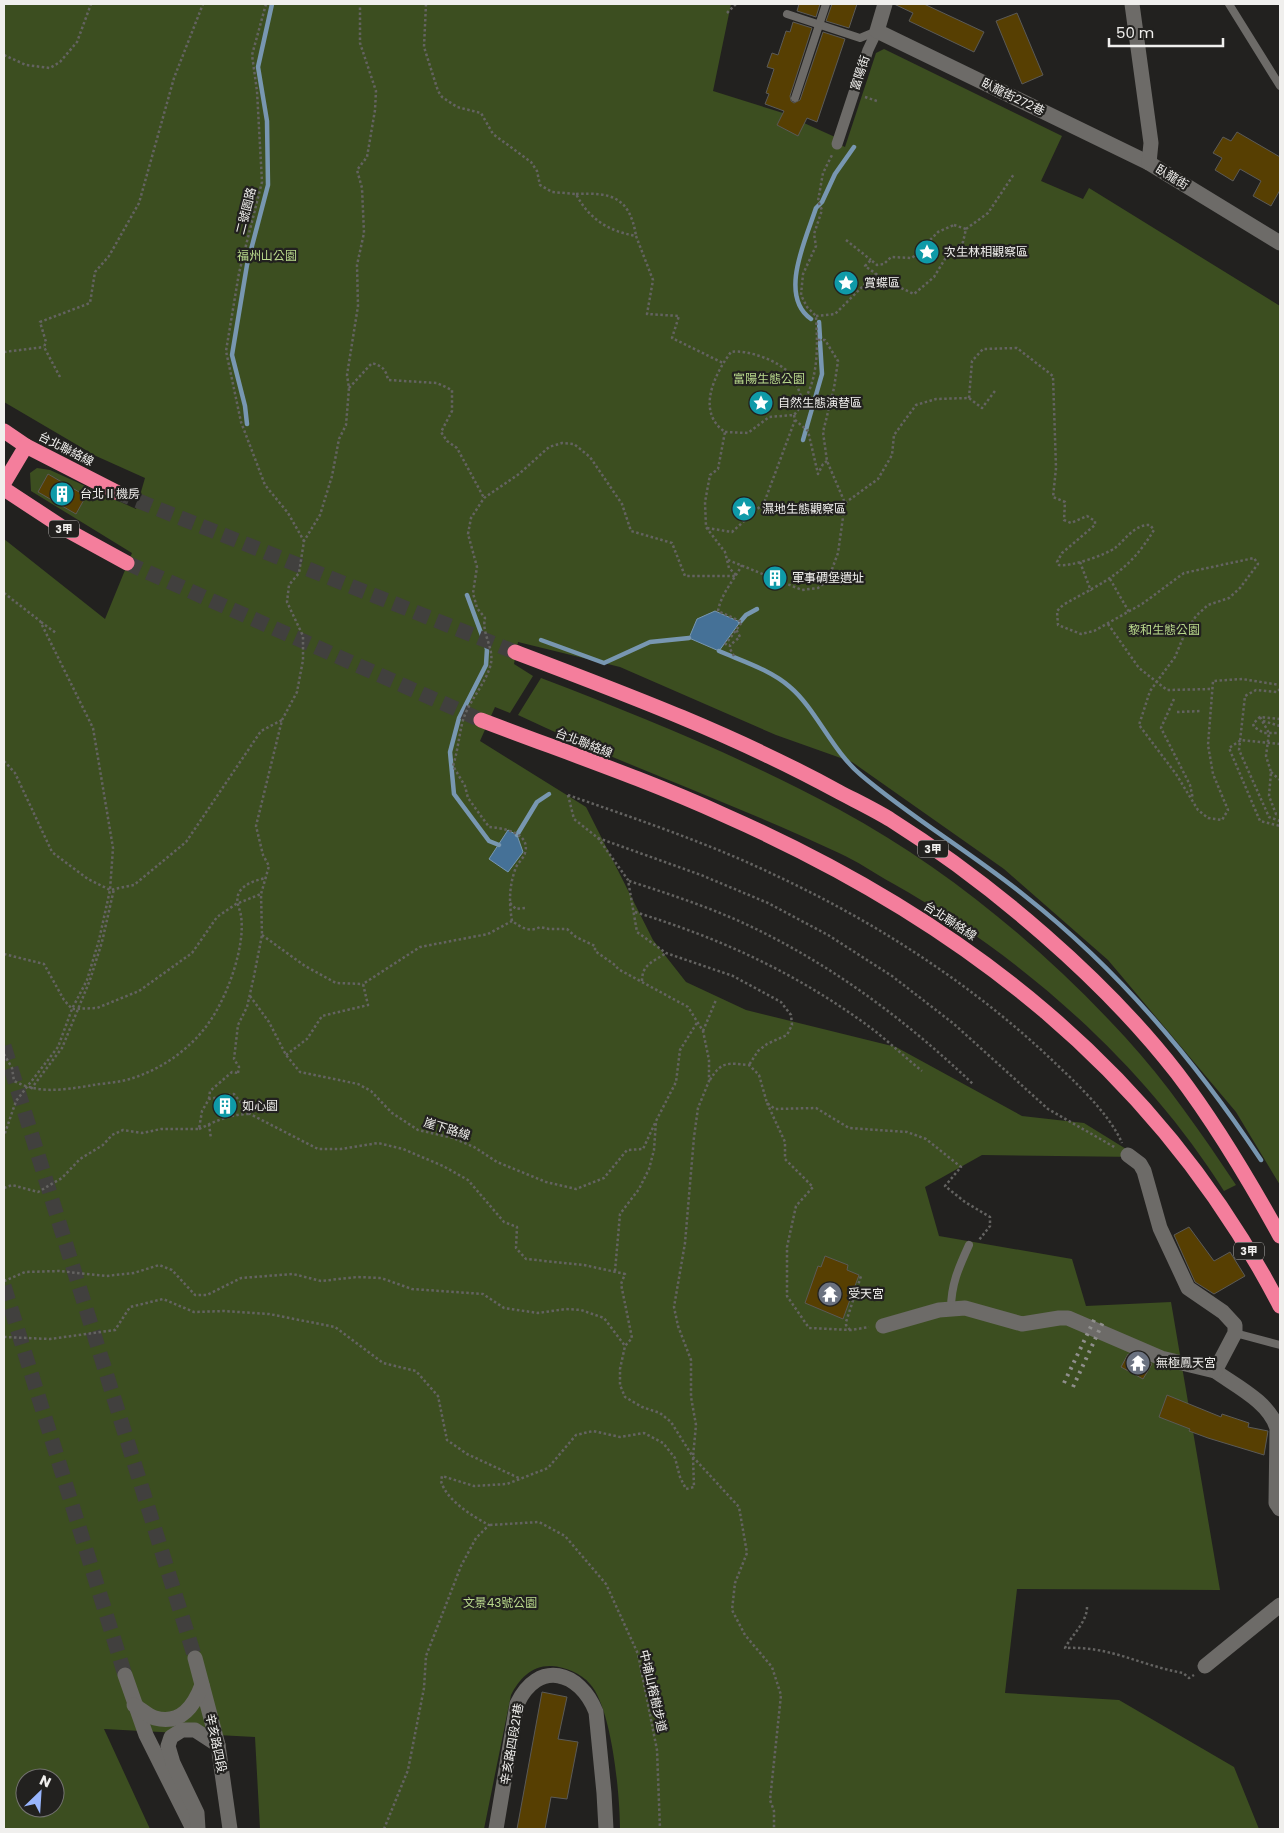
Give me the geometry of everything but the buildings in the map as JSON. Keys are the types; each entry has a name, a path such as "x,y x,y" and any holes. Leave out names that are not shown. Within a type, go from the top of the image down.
{"highway":[{"name":"台北聯絡線","path":"4,430 26,446 116,492"},
{"path":"4,483 26,446"},
{"name":"3甲","path":"4,489 65,530 127,563"},
{"name":"3甲","path":"515,652 685,717 750,746 891,820 960,868 1055,946 1128,1017 1176,1072 1224,1139 1280,1236"},
{"name":"台北聯絡線","path":"481,720 662,788 792,847 924,921 993,968 1042,1006 1142,1104 1216,1197 1280,1306"}],"street":[{"name":"富陽街","path":"837,144 868,50 886,4"},
{"name":"臥龍街","path":"1132,4 1151,143 1149,163 1280,243"},
{"name":"臥龍街272巷","path":"877,31 1149,163"},
{"path":"1128,1155 1140,1164 1144,1171 1160,1228 1188,1288 1230,1318 1235,1325 1236,1333 1215,1371"},
{"path":"883,1326 938,1310 951,1309 976,1310 993,1317 1022,1324 1059,1318 1082,1322 1161,1358 1215,1371 1273,1416 1277,1428 1276,1503 1280,1509"},
{"path":"1205,1666 1280,1605"},
{"name":"辛亥路四段","path":"195,1658 218,1745 230,1829"},
{"path":"125,1675 134,1706 192,1829"},
{"name":"辛亥路四段21巷","path":"496,1829 517,1704 524,1690 534,1681 546,1676 558,1676 583,1689 596,1712 606,1829"},
{"path":"134,1706 154,1718 167,1719 181,1716 195,1703 202,1685"},
{"path":"198,1829 197,1813 172,1763 168,1746 171,1737 182,1730 194,1730 218,1745"}],"lane":[{"path":"795,98 826,4"},
{"path":"1229,4 1280,86"},
{"path":"787,14 860,38 877,31"},
{"path":"951,1309 951,1292 954,1276 969,1245"},
{"path":"1236,1333 1280,1345"}],"path":[{"path":"4,55 26,65 50,68 60,62 76,42 91,4"},
{"path":"60,377 44,348 46,342 40,322 90,303 95,272 110,256 139,203 174,78 204,4"},
{"name":"二號園路","path":"266,4 252,55 257,91 262,182 239,273 226,350 241,422 265,485 288,513 304,541"},
{"path":"238,1073 239,1066 234,1058 238,1025 250,996 262,935 261,894 269,866 263,855 256,826 282,720 300,683 303,660 303,636 287,602 289,585 299,573 304,541 320,515 339,439 346,425 349,388 347,376 358,306 357,265 364,233 362,188 357,170 367,158 370,130 375,110 376,90 360,43 360,4"},
{"path":"426,4 424,47 434,81 442,97 463,110 481,113 493,134 531,162 537,172 540,185 552,192 606,194 621,202 634,221 636,236 653,280 647,314 679,316 672,338 723,363"},
{"path":"727,13 736,4"},
{"path":"804,404 792,375 774,363 741,350 731,352 723,363 708,405 710,415 717,426 725,432 748,433 769,417 794,415 804,404 813,383 817,357 817,340 816,316 807,307 801,295 803,274 816,246 814,234 822,210 818,201 823,173 837,144"},
{"path":"871,260 865,266 875,274 886,282 914,294 934,277 948,254 962,242 966,229 988,213 1014,174"},
{"path":"576,194 588,211 611,230 636,236"},
{"path":"846,240 877,265 884,264 891,257 912,258 938,232 954,225 966,229"},
{"path":"816,316 835,314 875,274"},
{"path":"728,560 802,590 818,588 828,580 838,553 845,503 827,461 823,432 834,388 838,361 825,340 817,340"},
{"path":"4,352 44,348"},
{"path":"969,398 972,362 983,349 1017,348 1053,376 1056,468 1053,496 1065,502 1064,520 1071,523 1087,516 1094,519 1095,524 1062,553 1057,562 1059,565 1063,566 1080,562 1113,549 1139,526 1150,525 1154,530 1140,552 1120,572 1091,591 1063,605 1057,611 1058,625 1081,634 1108,624 1129,612 1184,573 1254,558 1258,564 1240,588 1229,598 1208,605 1196,616 1185,633 1175,656 1150,691 1139,725 1176,774 1194,802 1208,818 1222,820 1228,810 1213,774 1208,745 1213,681 1242,679 1280,687 1277,692 1256,690 1245,696 1239,750 1269,817 1280,821"},
{"path":"349,388 372,363 380,365 386,370 388,380 437,383 452,390 452,412 441,432 447,441 458,448 484,498"},
{"path":"845,503 878,479 892,455 894,436 916,405 936,399 969,398 982,408 995,391"},
{"path":"706,527 732,532 764,504 795,420 794,415"},
{"path":"795,420 808,431 818,474 822,464 827,461"},
{"path":"725,432 718,469 710,475 705,502 706,527 728,560 729,568 736,576"},
{"path":"709,1081 709,1060 703,1031 688,1008 618,969 595,951 595,946 576,937 567,929 540,927 535,930 525,930 512,920 509,902 515,868 524,855 525,847 520,835 503,828 490,827 468,798 465,786 453,766 464,719 490,667 492,653 483,627 485,618 477,608 473,593 477,568 468,534 471,518 484,498 519,474 549,447 562,443 574,444 590,457 622,504 631,531 672,543 685,576 736,576"},
{"path":"1080,562 1081,570 1091,591"},
{"path":"725,645 742,622 718,611 720,602 742,565"},
{"path":"1110,579 1129,612"},
{"path":"4,592 56,633"},
{"path":"31,1089 62,1048 90,980 102,942 112,889 113,848 93,728 40,621"},
{"path":"1108,624 1139,668 1167,690 1212,689"},
{"path":"734,656 730,645 740,637 736,629"},
{"path":"1174,699 1161,728 1190,785 1194,802"},
{"path":"1177,712 1202,711"},
{"path":"1260,717 1280,719"},
{"path":"1260,717 1270,733 1266,756 1271,772 1270,796 1276,814 1280,815"},
{"path":"1260,717 1253,724 1254,728 1270,733 1280,733"},
{"path":"4,761 15,773 52,852 88,879 112,889 134,885 186,842 261,731 282,720"},
{"path":"1263,721 1280,726"},
{"path":"1280,744 1241,740 1229,748 1260,821 1280,826"},
{"path":"1271,772 1280,780"},
{"path":"749,1065 758,1052 767,1044 787,1035 792,1025 791,1015 781,1002 732,976 666,953 638,932 628,880 598,838 574,818 568,795 711,848 780,877 842,909 907,948 974,995 1023,1033 1074,1080 1117,1130"},
{"path":"598,838 701,875 768,903 828,935 892,976 954,1024 1048,1109 1128,1155"},
{"path":"4,1054 12,1068 14,1081 26,1088 46,1091 70,1089 133,1078 174,1057 194,1042 208,1026 220,1005 236,963 241,916 236,904 239,891 252,882 266,878"},
{"path":"628,880 738,921 809,956 875,1000 936,1048 974,1085"},
{"path":"4,1136 16,1101 58,1047 72,1009 87,980 112,889"},
{"path":"4,954 44,964 64,1000 72,1009 97,1008 139,991 192,953 217,917 236,904 261,894"},
{"path":"509,902 516,909 526,908"},
{"path":"634,912 690,930 743,951 796,979 861,1020 922,1071"},
{"path":"262,935 305,966 336,983 363,984 420,947 488,934 512,920"},
{"path":"642,981 642,971 645,966 666,953"},
{"path":"286,1055 307,1039 322,1016 368,1005 363,984"},
{"name":"崖下路線","path":"250,996 269,1022 286,1055 300,1072 358,1084 371,1091 392,1113 418,1130 453,1138 474,1147 497,1162 546,1182 576,1189 604,1178 627,1150 643,1149 656,1121"},
{"path":"703,1031 716,1000"},
{"path":"615,1271 620,1214 638,1189 649,1169 654,1150 656,1121 676,1082 680,1050 698,1021"},
{"path":"384,1829 408,1770 424,1688 426,1656 461,1566 476,1538 489,1525 478,1520 446,1493 441,1481 442,1476 474,1486 507,1484 523,1480 548,1468 576,1435 593,1431 620,1437 644,1433 663,1443 675,1458 680,1477 686,1489 694,1487 693,1457 696,1425 691,1397 692,1360 678,1326 674,1307 685,1243 698,1108 709,1081 717,1068 728,1063 749,1065 759,1075 767,1103 785,1142 785,1159 813,1187 796,1206 787,1247 787,1296 810,1328 851,1330 846,1325 846,1322 861,1276"},
{"path":"199,1129 202,1111 209,1099 210,1091 232,1072 238,1073 241,1076"},
{"path":"209,1099 234,1094 250,1114 318,1149 341,1149 378,1143 403,1149 468,1180 504,1222 517,1227 516,1248 526,1259 625,1274 621,1284 632,1338 625,1346 620,1385 624,1397 642,1408 660,1414 671,1422 693,1457 739,1507 746,1553 735,1583 732,1610 744,1635 772,1667 781,1695 770,1800 774,1810 774,1829"},
{"path":"767,1103 775,1109 816,1108 849,1128 907,1132 926,1139 961,1167 945,1186 965,1202 990,1217 990,1226 973,1248 969,1245"},
{"path":"4,1188 12,1185 38,1192 62,1178 80,1160 103,1145 112,1135 123,1130 142,1133 161,1129 199,1129 228,1116 250,1114"},
{"path":"209,1124 211,1139"},
{"path":"4,1281 25,1272 59,1271 106,1276 134,1273 159,1265 172,1270 195,1295 207,1295 241,1278 292,1274 321,1281 357,1277 381,1278 412,1289 483,1294 504,1308 538,1314 566,1309 581,1310 604,1318 625,1346"},
{"path":"4,1337 50,1339 115,1330 130,1307 163,1299 194,1312 224,1311 269,1314 334,1327 383,1364 416,1371 438,1396 447,1440 467,1454 523,1480"},
{"name":"中埔山榕樹步道","path":"489,1525 539,1522 565,1536 606,1584 638,1654 657,1750 660,1829"},
{"path":"1088,1607 1083,1622 1072,1635 1065,1648 1088,1647 1108,1651 1182,1673 1188,1678 1205,1666"}],"green space":[{"path":"4,4 731,4 713,91 783,113 777,125 798,135 804,123 835,137 834,142 845,147 876,53 884,49 1062,136 1041,181 1083,199 1089,188 1280,306 1280,1185 1236,1112 1108,960 1004,869 852,762 776,735 620,667 518,642 514,664 533,676 510,713 495,707 480,741 586,807 653,940 686,982 746,1010 896,1047 1022,1116 1084,1123 1139,1157 982,1155 925,1187 939,1236 1072,1259 1086,1306 1171,1302 1220,1590 1017,1589 1005,1693 1119,1700 1234,1767 1259,1829 620,1829 613,1753 604,1712 598,1696 590,1684 577,1674 567,1669 545,1666 527,1674 511,1695 484,1829 260,1829 255,1737 104,1729 150,1829 4,1829 4,539 105,619 132,553 31,491 30,473 37,468 50,470 136,509 145,478 96,456 4,402"},
{"path":"541,678 693,739 804,791 880,833 956,884 1027,941 1094,1004 1125,1037 1170,1091 1236,1185 1224,1191 1192,1144 1157,1100 1118,1057 1077,1017 1033,979 987,944 940,912 846,856 518,715"}],"water":[{"path":"715,611 740,622 719,651 689,638 697,619"},
{"path":"508,830 517,835 523,852 508,872 489,859"}],"waterway":[{"path":"247,424 245,406 232,355 247,265 268,185 267,121 258,67 272,4"},
{"path":"811,319 801,309 796,296 797,266 816,208 822,202 835,174 854,147"},
{"path":"819,322 820,338"},
{"path":"803,440 822,374 820,342"},
{"path":"467,595 487,649 486,665 459,718 450,752 454,794 489,841 499,845"},
{"path":"740,622 746,615 757,609"},
{"path":"541,640 604,663 650,642 689,638"},
{"path":"719,651 765,671 790,687 808,707 841,754 861,775 1005,880 1092,954 1154,1019 1182,1053 1210,1088 1261,1160"},
{"path":"517,835 537,802 549,794"}],"tunnel":[{"path":"116,492 515,652"},
{"path":"127,563 481,720"},
{"path":"4,1046 195,1658"},
{"path":"4,1286 125,1675"}],"railway":[{"path":"1064,1383 1095,1318"},
{"path":"1073,1387 1103,1322"}],"place":[{"name":"次生林相觀察區","path":"927,252"},
{"name":"賞蝶區","path":"846,283"},
{"name":"自然生態演替區","path":"761,403"},
{"name":"台北Ⅱ機房","path":"62,494"},
{"name":"濕地生態觀察區","path":"744,509"},
{"name":"軍事碉堡遺址","path":"775,578"},
{"name":"如心園","path":"225,1106"},
{"name":"受天宮","path":"830,1294"},
{"name":"無極鳳天宮","path":"1138,1363"}],"park label":[{"name":"福州山公園","path":"267,256"},
{"name":"富陽生態公園","path":"769,379"},
{"name":"黎和生態公園","path":"1164,630"},
{"name":"文景43號公園","path":"500,1603"}]}
